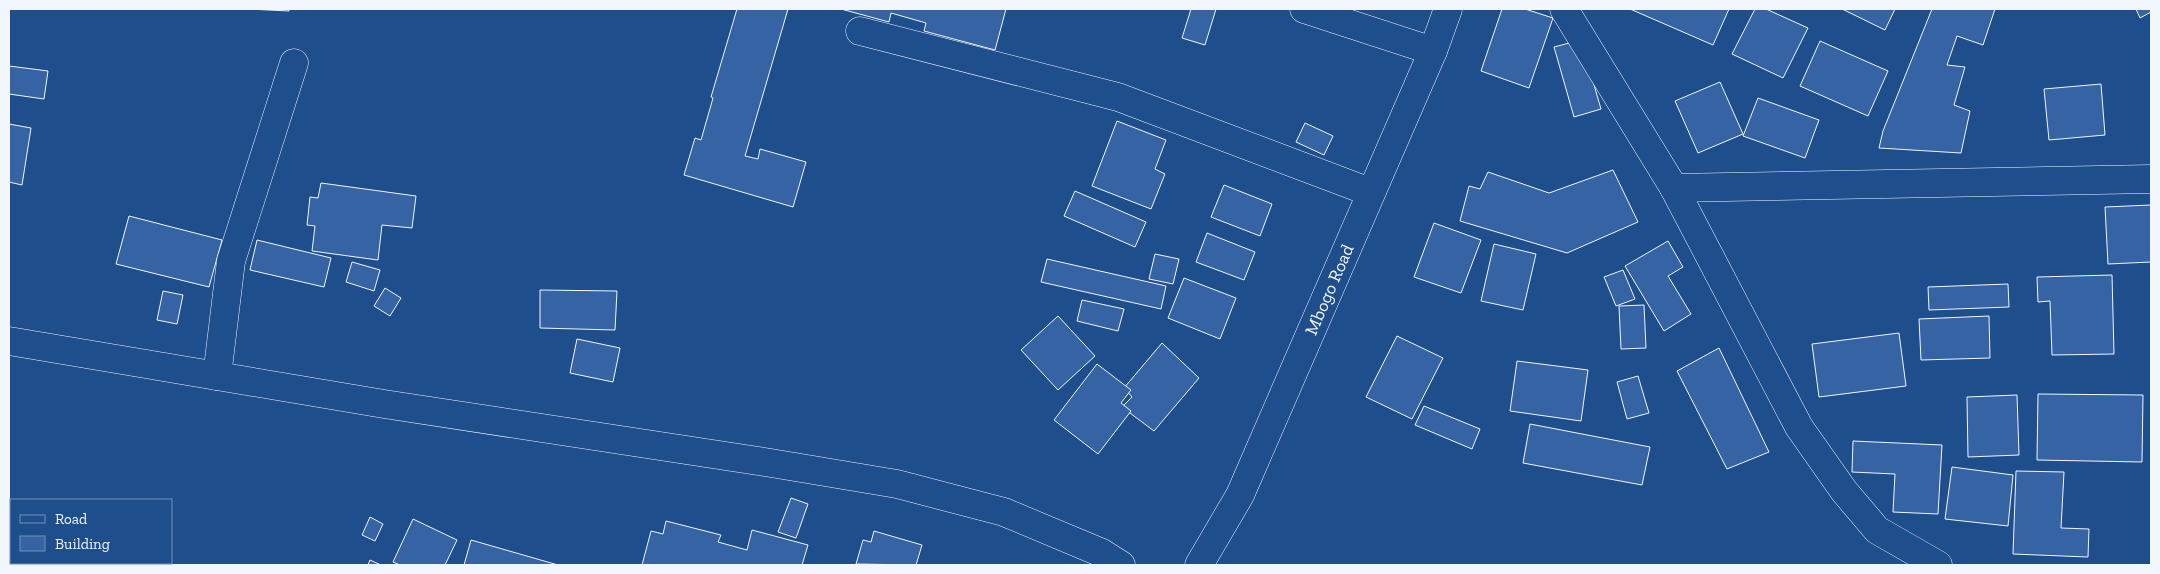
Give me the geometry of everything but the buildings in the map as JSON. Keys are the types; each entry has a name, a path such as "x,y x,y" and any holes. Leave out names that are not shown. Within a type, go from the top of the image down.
{"street":[{"path":"1304,9 1433,51"},
{"name":"Mbogo Road","path":"1199,565 1240,495 1370,192 1433,51 1448,9"},
{"path":"1564,9 1674,188 1800,427 1838,483 1877,530 1938,565"},
{"path":"860,31 1118,97 1370,192"},
{"path":"217,376 232,261 294,64"},
{"path":"1674,188 2151,179"},
{"path":"9,340 403,407 897,484 1004,512 1102,553 1121,565"}]}
